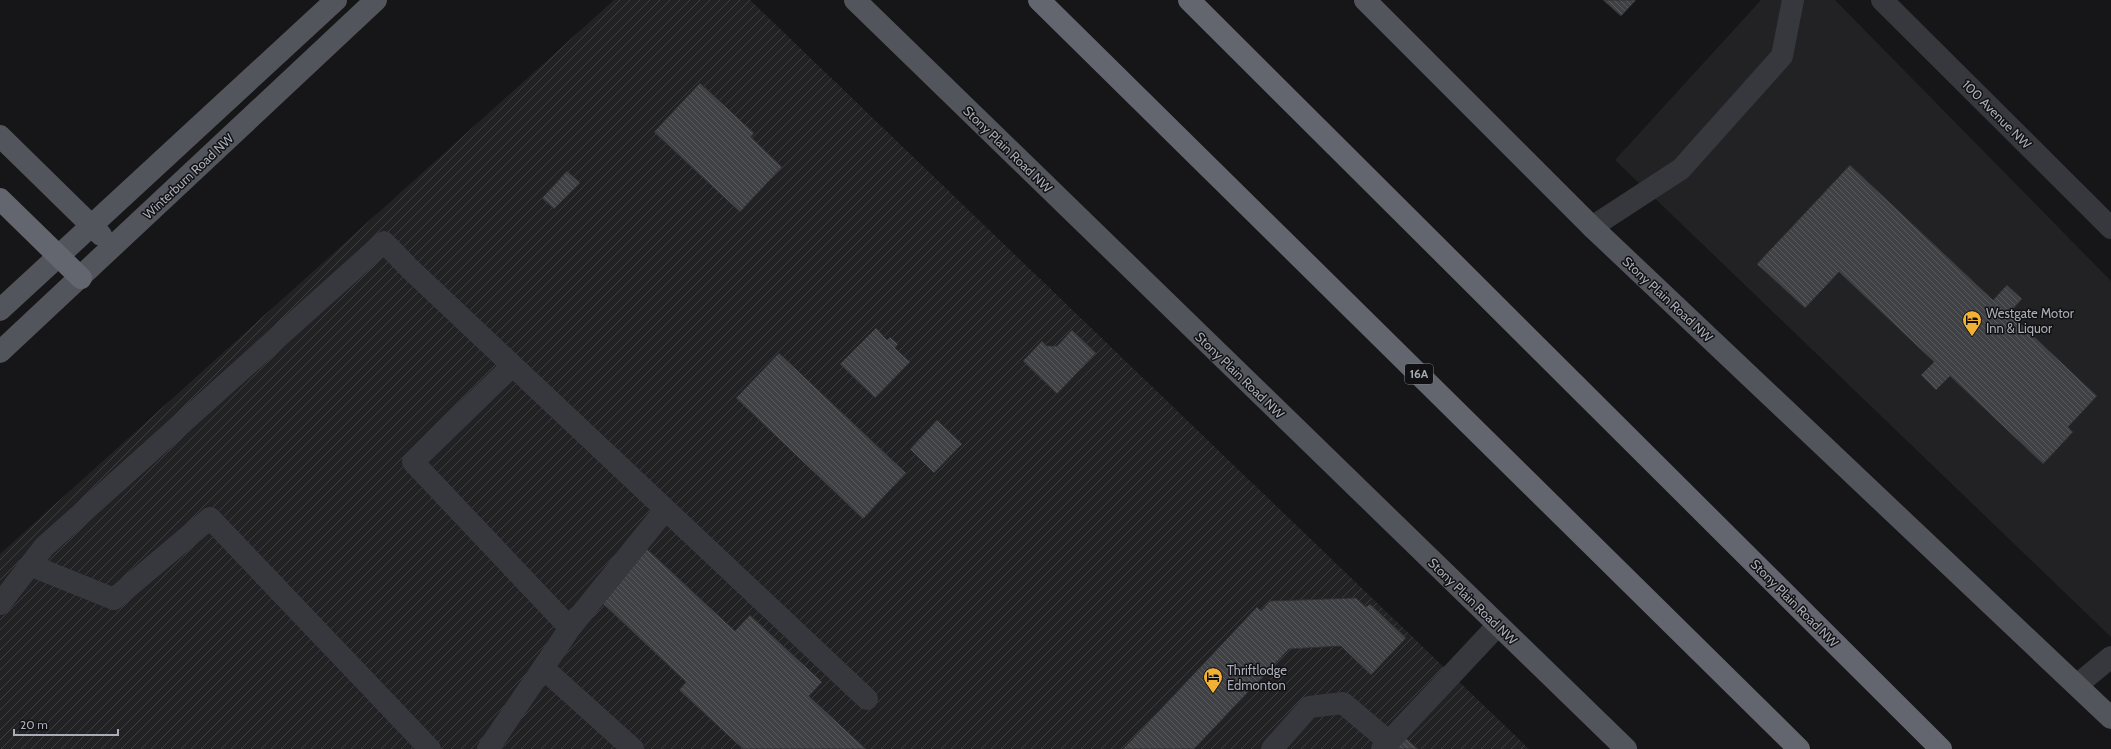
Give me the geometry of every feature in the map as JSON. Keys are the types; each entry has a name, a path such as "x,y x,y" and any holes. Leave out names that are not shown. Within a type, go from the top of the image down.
{"highway":[{"name":"16A","path":"1039,0 1799,749"},
{"name":"Stony Plain Road NW","path":"1189,0 1941,749"},
{"path":"0,199 81,278"}],"main road":[{"path":"0,310 336,0"},
{"name":"Winterburn Road NW","path":"0,352 81,278 113,246 376,0"},
{"name":"Stony Plain Road NW","path":"855,0 1626,749"},
{"name":"Stony Plain Road NW","path":"1365,0 1592,227 2111,718"},
{"path":"0,136 113,246"}],"street":[{"path":"1592,227 1681,169 1782,56 1793,0"},
{"name":"100 Avenue NW","path":"1882,0 2111,228"},
{"path":"0,604 44,547 384,242 409,268 512,366 867,700"},
{"path":"512,366 413,462 570,628"},
{"path":"488,749 570,628 665,510"},
{"path":"30,565 114,599 210,518 430,749"},
{"path":"1272,749 1309,707 1343,703 1386,745 1498,625"},
{"path":"2077,685 2111,656"},
{"path":"543,668 633,749"}],"shaded area":[{"path":"614,0 750,0 1529,749 0,749 0,554"},
{"path":"1761,0 1835,0 2111,281 2111,637 1615,160"}],"building":[{"path":"1603,0 1636,0 1621,16"},
{"path":"700,83 754,133 751,137 782,167 740,212 654,132"},
{"name":"Westgate Motor Inn & Liquor","path":"1850,165 1993,300 2007,285 2022,299 2009,313 2097,396 2068,427 2073,432 2043,464 1950,376 1936,390 1921,375 1934,362 1839,272 1805,308 1757,264"},
{"path":"567,171 580,183 554,209 542,198"},
{"path":"876,328 887,340 890,337 898,344 895,348 910,362 875,398 840,364"},
{"path":"1072,330 1096,353 1057,394 1023,361 1042,341 1047,346 1057,346"},
{"path":"779,353 906,473 863,519 736,398"},
{"path":"937,420 962,444 934,473 910,449"},
{"path":"646,548 735,631 750,615 822,682 809,696 866,749 743,749 679,690 686,682 598,599"},
{"path":"1356,598 1366,607 1370,604 1406,638 1371,675 1341,646 1289,649 1194,749 1123,749 1257,607 1261,611 1270,601"},
{"path":"1402,735 1418,749 1389,749"}],"place":[{"name":"Westgate Motor Inn & Liquor","path":"1972,337"},
{"name":"Thriftlodge Edmonton","path":"1213,694"}]}
